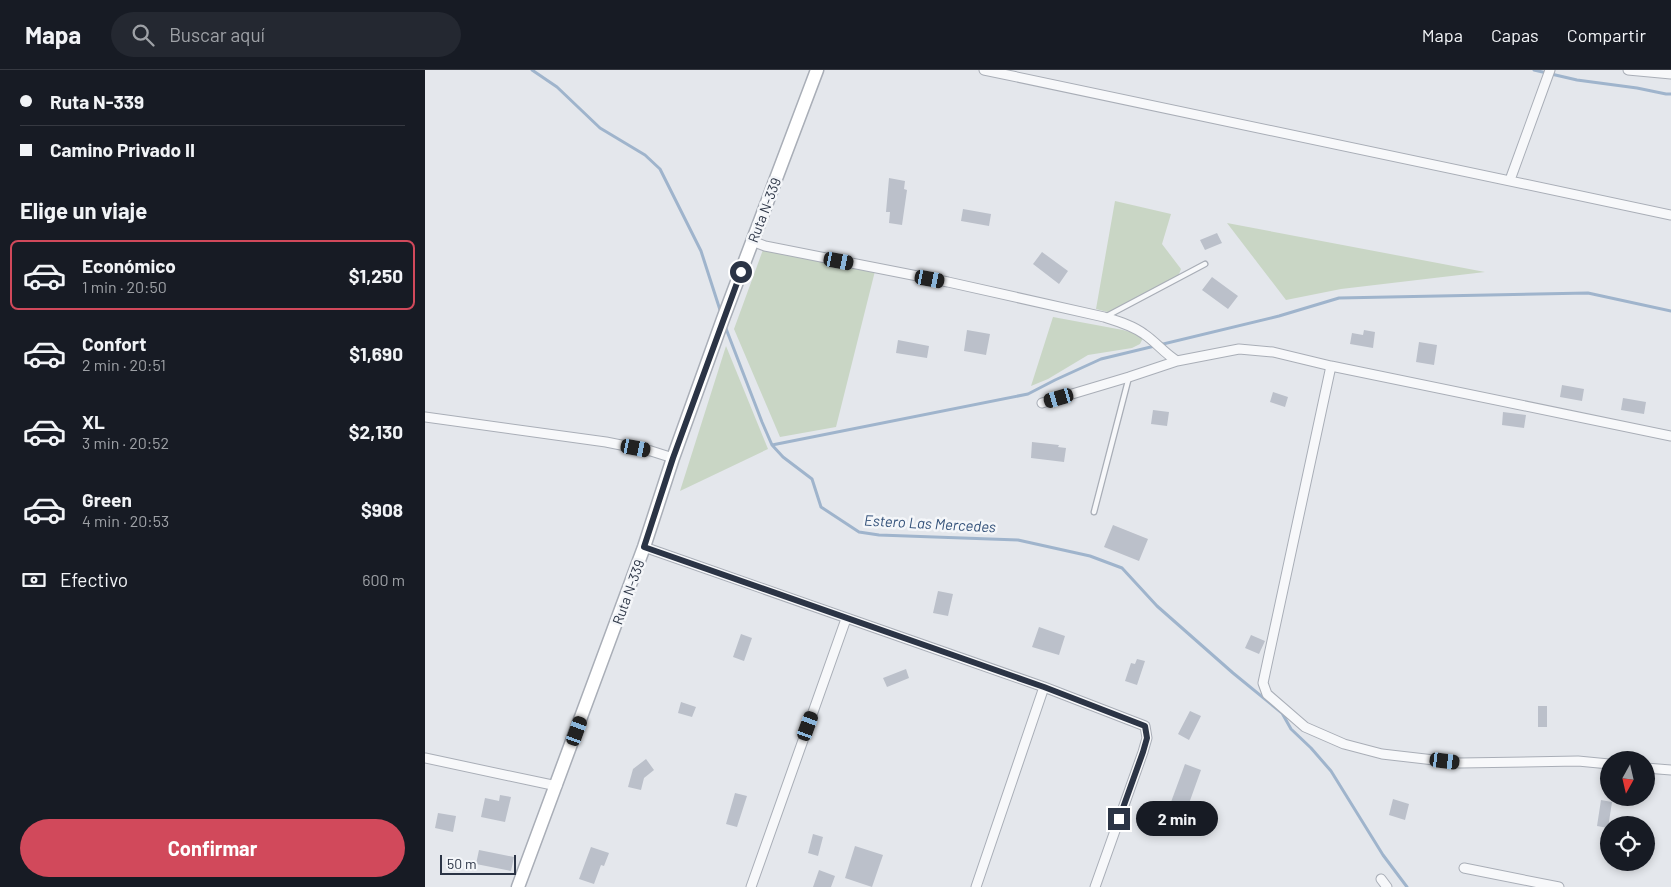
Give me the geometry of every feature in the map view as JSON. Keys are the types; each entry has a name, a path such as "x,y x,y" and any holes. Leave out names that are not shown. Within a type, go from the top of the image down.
{"street":[{"name":"Ruta N-339","path":"518,887 644,547 673,458 723,319 817,70"},
{"path":"984,70 1671,214"},
{"path":"1510,180 1550,70"},
{"path":"1628,70 1671,74"},
{"path":"752,241 765,246 948,282 1104,317 1143,333 1168,356 1177,360"},
{"path":"1042,403 1129,377 1177,360 1239,349 1253,349 1671,436"},
{"path":"1331,366 1263,683 1267,694 1305,727 1344,744 1382,754 1460,763 1578,761 1600,763"},
{"path":"425,416 606,442 651,451 673,458"},
{"path":"644,547 1044,687 1145,726 1147,732 1143,752 1095,887"},
{"path":"751,887 846,619"},
{"path":"976,887 1044,687"},
{"path":"425,758 557,786"},
{"path":"1655,769 1671,770"},
{"path":"1464,868 1559,887"}],"lane":[{"path":"1104,317 1205,264"},
{"path":"1094,512 1129,377"}],"green space":[{"path":"1115,201 1171,214 1162,244 1181,269 1176,282 1115,314 1096,309"},
{"path":"1227,223 1485,272 1341,289 1286,300"},
{"path":"764,247 875,271 836,427 780,437 734,329"},
{"path":"1053,317 1123,330 1144,336 1140,344 1132,348 1088,355 1048,379 1031,386"},
{"path":"726,346 768,449 680,491"}],"building":[{"path":"889,178 905,181 904,189 907,190 902,225 889,223 890,212 886,212"},
{"path":"963,209 991,214 989,226 961,221"},
{"path":"1217,233 1222,243 1205,250 1200,240"},
{"path":"1042,252 1068,271 1059,284 1033,264"},
{"path":"1212,277 1238,296 1228,309 1202,290"},
{"path":"967,330 990,334 986,355 964,351"},
{"path":"1364,330 1375,332 1373,348 1350,344 1352,333 1363,335"},
{"path":"898,340 929,346 927,358 896,353"},
{"path":"1419,342 1437,345 1434,365 1416,362"},
{"path":"1562,385 1584,389 1582,401 1560,397"},
{"path":"1273,392 1288,397 1285,407 1270,402"},
{"path":"1623,398 1646,402 1644,414 1621,410"},
{"path":"1153,410 1169,412 1167,426 1151,424"},
{"path":"1503,412 1526,415 1524,428 1502,425"},
{"path":"1032,442 1059,445 1058,447 1066,448 1064,462 1031,458"},
{"path":"1113,525 1148,539 1139,561 1104,547"},
{"path":"938,591 953,594 948,616 933,613"},
{"path":"1039,627 1065,636 1059,655 1032,647"},
{"path":"741,634 752,638 744,661 733,657"},
{"path":"1251,635 1265,641 1259,654 1245,648"},
{"path":"1137,659 1145,661 1137,685 1125,681 1131,663 1135,664"},
{"path":"906,669 909,678 887,687 883,678"},
{"path":"681,702 696,707 692,717 678,713"},
{"path":"1538,706 1547,706 1547,727 1538,727"},
{"path":"1190,711 1201,716 1189,740 1178,734"},
{"path":"646,759 654,770 644,778 641,790 628,787 633,769"},
{"path":"1185,764 1201,770 1187,809 1171,802"},
{"path":"735,793 747,796 737,827 726,824"},
{"path":"500,795 511,797 505,822 481,817 485,798 499,801"},
{"path":"1393,799 1409,804 1405,820 1389,815"},
{"path":"1600,806 1611,806 1610,816 1600,816 1600,827 1597,826"},
{"path":"438,813 456,816 453,832 435,828"},
{"path":"813,834 823,837 818,856 808,853"},
{"path":"855,846 883,855 872,887 845,878"},
{"path":"591,847 609,853 604,866 601,865 594,884 579,879"},
{"path":"479,850 514,857 511,871 476,864"},
{"path":"819,870 835,876 831,887 813,887"}],"waterway":[{"name":"Estero Las Mercedes","path":"532,70 557,87 600,128 645,155 660,169 701,251 721,313"},
{"path":"1534,70 1577,80 1671,94"},
{"path":"772,445 1028,394 1101,359 1279,316 1339,298 1588,293 1671,311"},
{"name":"Estero Las Mercedes","path":"725,326 772,445 783,457 812,479 821,507 859,532 879,535 1018,540 1090,556 1122,568 1157,606 1282,713 1291,729 1331,771 1383,855 1407,887"}],"route":[{"path":"741,272 673,458 644,547 1044,687 1145,726 1147,738 1119,819"}]}
